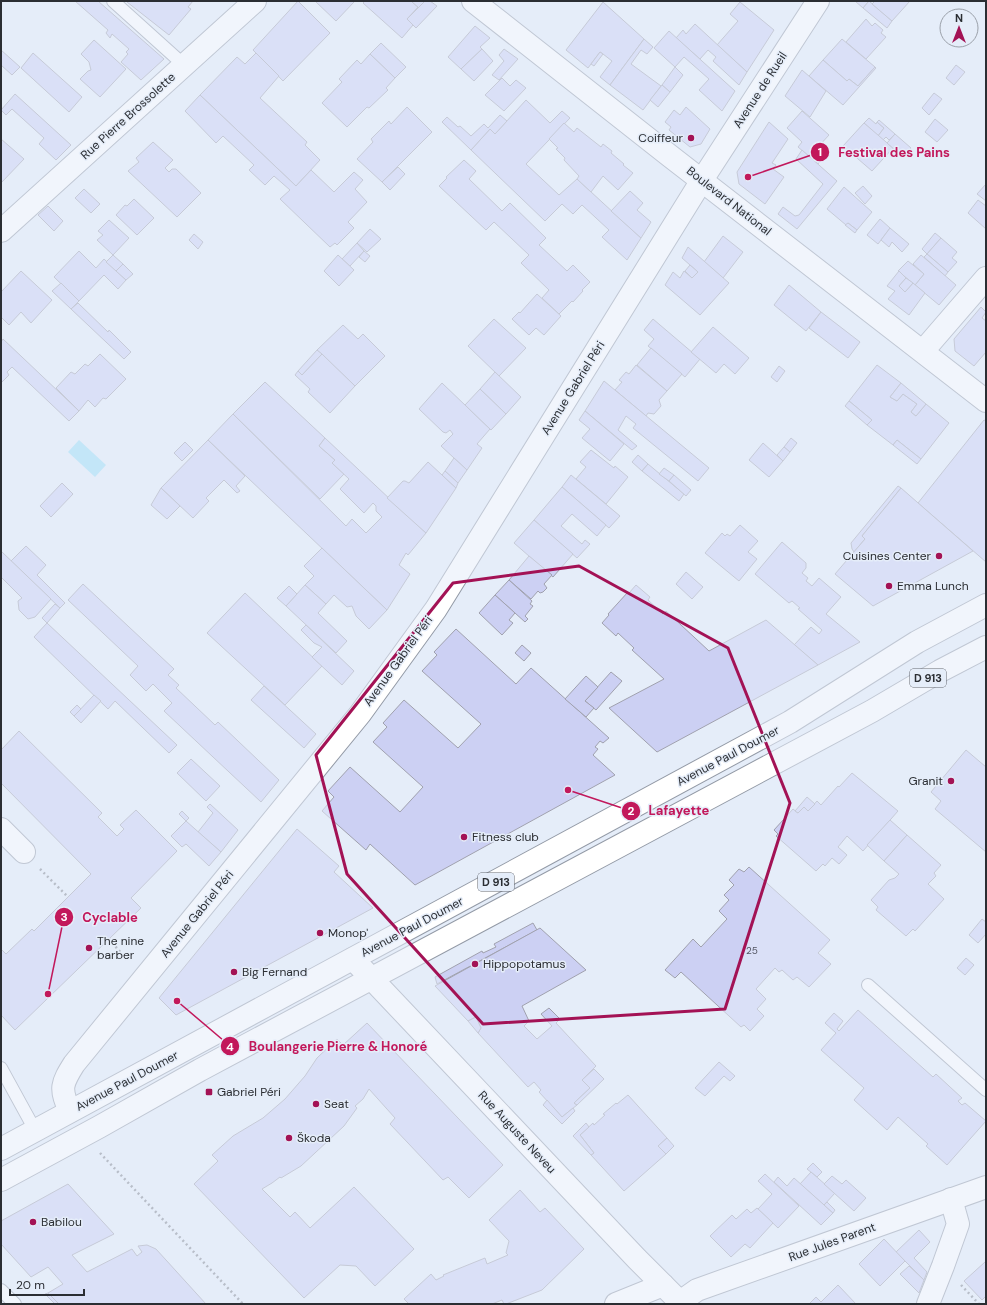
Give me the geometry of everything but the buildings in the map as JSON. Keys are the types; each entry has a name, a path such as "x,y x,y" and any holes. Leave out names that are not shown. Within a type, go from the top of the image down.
{"main road":[{"name":"Rue Pierre Brossolette","path":"1,231 255,1"},
{"name":"Boulevard National","path":"473,1 986,400"},
{"name":"Avenue de Rueil","path":"702,180 818,1"},
{"name":"Avenue Gabriel Péri","path":"70,1111 65,1101 63,1091 64,1081 74,1064 360,714 432,615 702,180"},
{"path":"923,351 986,278"},
{"name":"Avenue Paul Doumer","path":"1,1149 790,722 917,642 986,605"},
{"name":"Avenue Paul Doumer","path":"1,1180 84,1136 207,1066 872,711 986,647"},
{"path":"1,828 24,852"},
{"name":"Rue Auguste Neveu","path":"353,959 681,1303"},
{"name":"Rue Jules Parent","path":"681,1303 697,1290 986,1187"},
{"path":"928,1304 958,1224 951,1199"},
{"path":"616,1304 663,1285"}],"lane":[{"path":"113,1 184,65"},
{"path":"868,985 986,1090"},
{"path":"1,1070 35,1130"},
{"path":"1,1290 15,1304"}],"path":[{"path":"24,852 68,897"},
{"path":"84,1136 243,1304"}],"highlighted area":[{"path":"579,566 728,648 790,803 725,1009 483,1024 347,874 316,755 453,583"}],"water":[{"path":"79,440 106,465 95,477 68,452"}],"place":[{"name":"Coiffeur","path":"691,138"},
{"name":"Festival des Pains","path":"748,177"},
{"name":"Cuisines Center","path":"939,556"},
{"name":"Emma Lunch","path":"889,586"},
{"name":"Granit","path":"951,781"},
{"name":"Lafayette","path":"568,790"},
{"name":"Fitness club","path":"464,837"},
{"name":"Monop'","path":"320,933"},
{"name":"The nine barber","path":"89,948"},
{"name":"Hippopotamus","path":"475,964"},
{"name":"Big Fernand","path":"234,972"},
{"name":"Cyclable","path":"48,994"},
{"name":"Boulangerie Pierre & Honoré","path":"177,1001"},
{"name":"Gabriel Péri","path":"209,1092"},
{"name":"Seat","path":"316,1104"},
{"name":"Škoda","path":"289,1138"},
{"name":"Babilou","path":"33,1222"}]}
